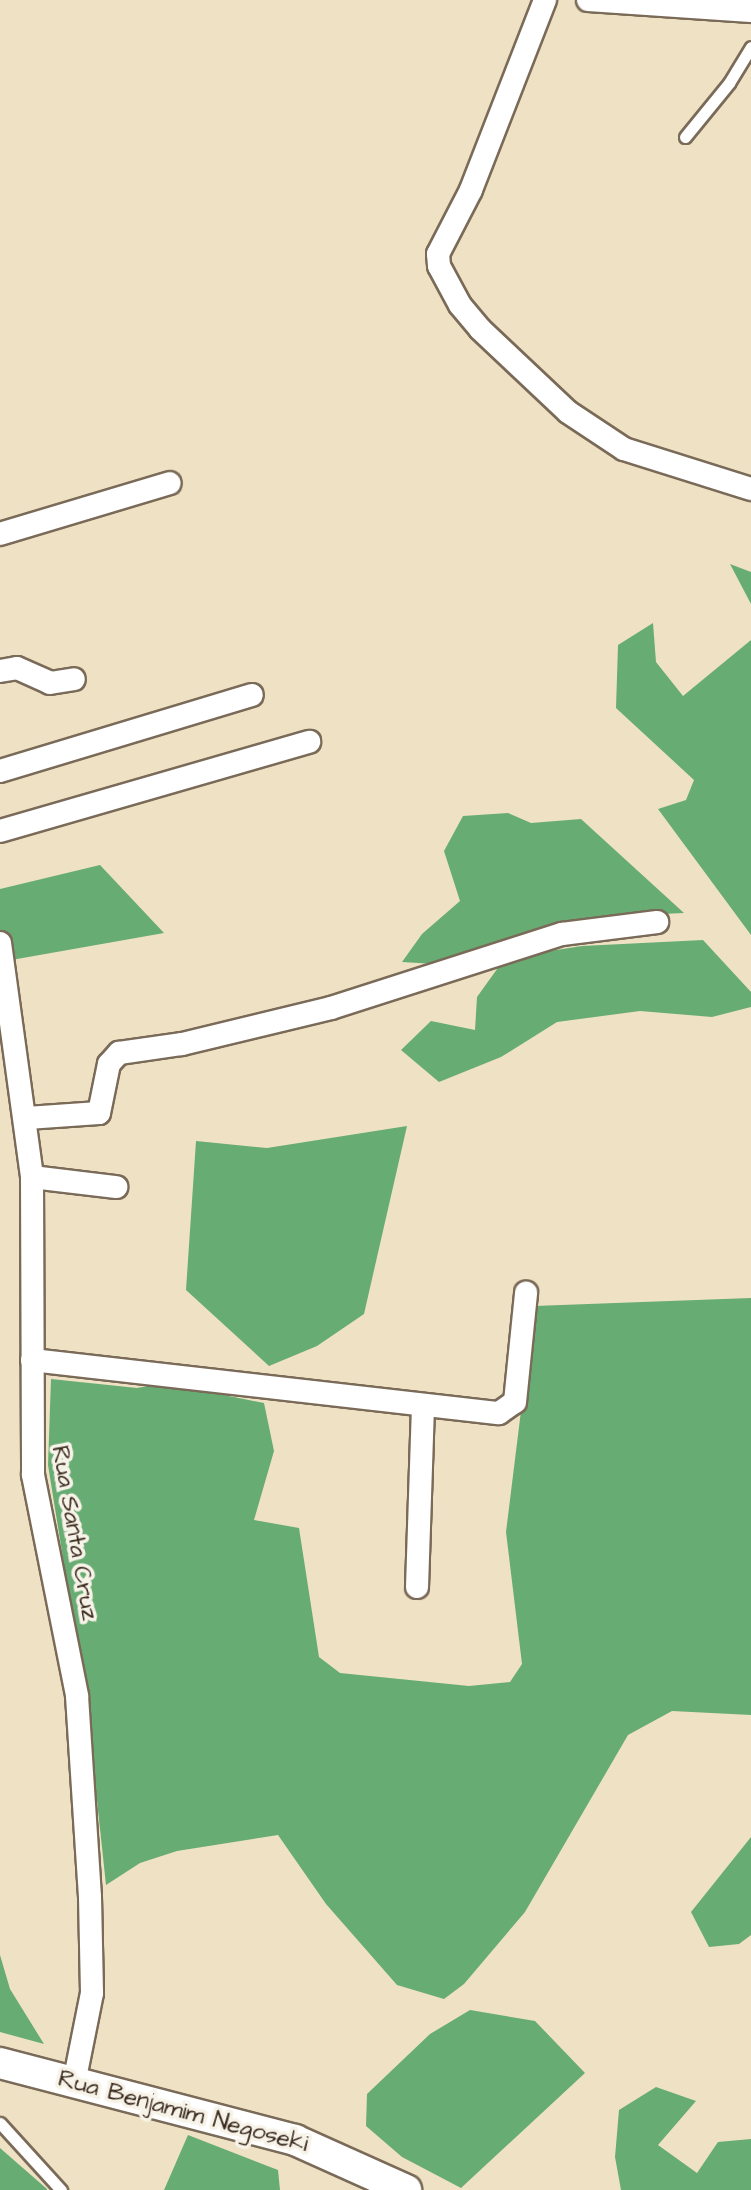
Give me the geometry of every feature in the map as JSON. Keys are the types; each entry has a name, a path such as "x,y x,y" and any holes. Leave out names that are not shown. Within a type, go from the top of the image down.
{"main road":[{"name":"Rua Benjamim Negoseki","path":"0,2063 295,2140 406,2190"}],"street":[{"path":"545,0 471,190 438,254 439,266 480,329 532,382 594,431 655,460 751,489"},
{"path":"588,0 751,11"},
{"path":"0,534 170,483"},
{"path":"0,671 17,668 50,683 74,679"},
{"path":"0,771 252,695"},
{"path":"0,831 309,742"},
{"path":"27,1118 99,1113 109,1064 119,1053 198,1041 331,1008 562,934 657,922"},
{"name":"Rua Santa Cruz","path":"0,943 27,1118 32,1177 33,1475 77,1696 90,1897 92,1993 74,2083"},
{"path":"32,1177 116,1187"},
{"path":"32,1360 488,1414 509,1410 515,1402 526,1293"},
{"path":"417,1587 423,1405"}],"lane":[{"path":"685,137 729,83 751,47"},
{"path":"0,2123 61,2190"}],"green space":[{"path":"730,564 751,572 751,604"},
{"path":"653,623 656,662 683,696 751,640 751,935 658,809 686,800 694,780 616,708 618,645"},
{"path":"508,813 531,823 581,819 684,913 617,916 514,936 435,964 402,962 422,934 460,901 444,851 463,816"},
{"path":"100,865 164,933 0,962 0,889"},
{"path":"703,940 751,992 751,1007 712,1017 640,1011 557,1022 501,1057 439,1082 401,1050 431,1021 475,1030 477,997 505,958 582,946"},
{"path":"407,1126 364,1314 317,1346 269,1366 186,1290 196,1141 267,1148"},
{"path":"751,1298 751,1715 672,1711 628,1735 525,1912 464,1984 444,1999 397,1985 326,1904 278,1835 177,1851 140,1863 106,1885 87,1707 48,1465 51,1379 137,1388 165,1383 264,1403 274,1451 254,1520 299,1528 319,1657 340,1673 469,1686 510,1682 522,1664 506,1532 534,1306"},
{"path":"751,1837 751,1935 739,1944 709,1947 691,1912"},
{"path":"0,1955 10,1989 44,2044 0,2032"},
{"path":"470,2010 535,2021 585,2073 461,2188 402,2157 366,2126 367,2094 430,2034"},
{"path":"656,2087 696,2101 658,2145 697,2173 718,2142 751,2139 751,2190 621,2190 615,2157 619,2110"},
{"path":"188,2135 278,2170 280,2190 164,2190"},
{"path":"0,2148 47,2189 47,2190 0,2190"}]}
